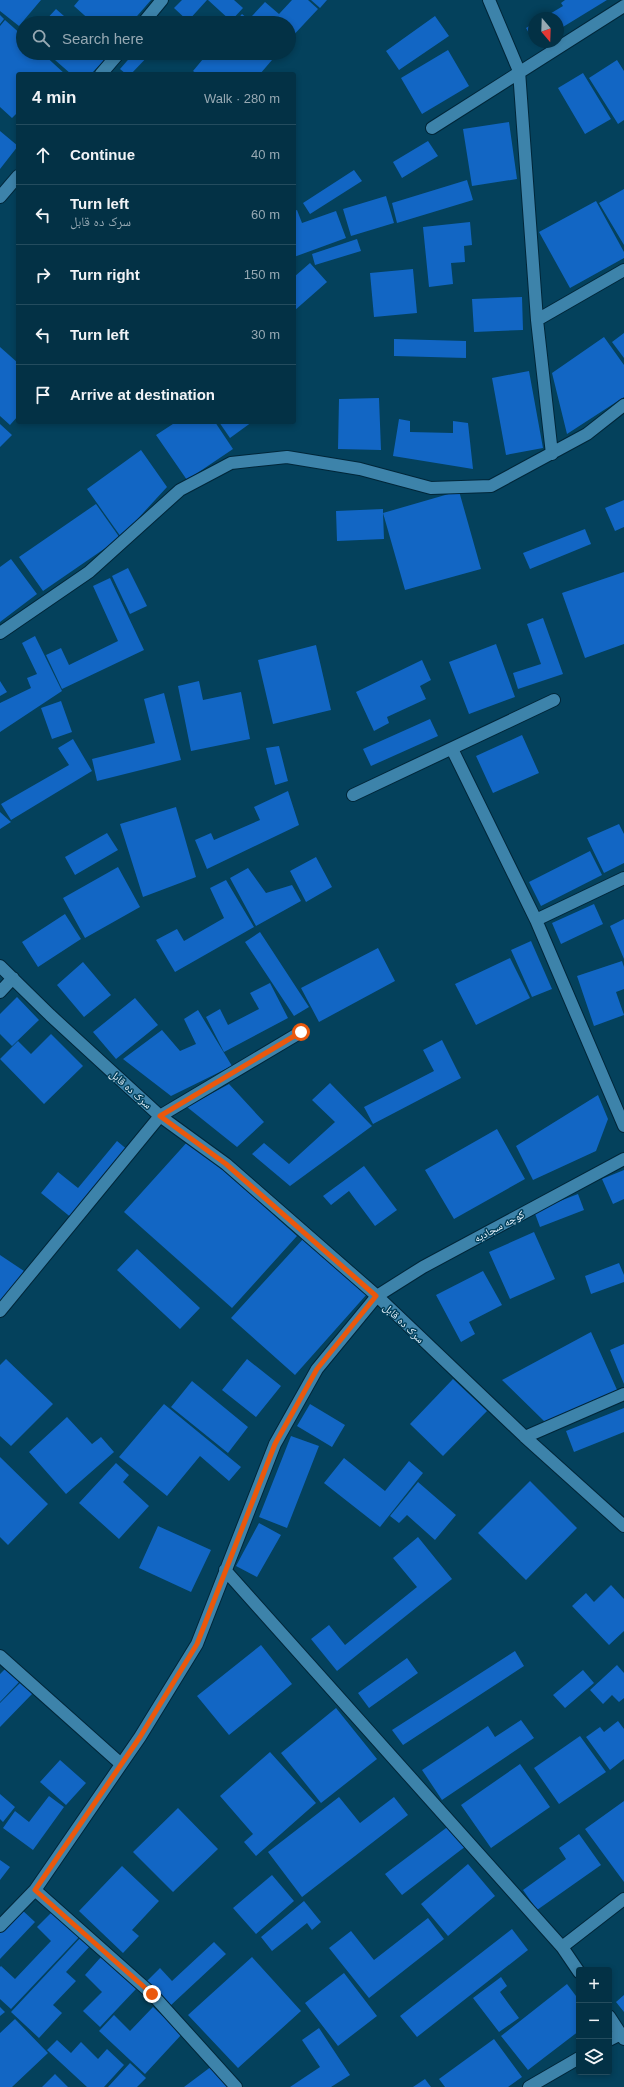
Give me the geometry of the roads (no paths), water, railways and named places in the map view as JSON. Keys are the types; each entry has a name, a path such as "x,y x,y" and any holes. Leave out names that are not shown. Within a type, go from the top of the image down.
{"street":[{"path":"149,16 162,0"},
{"path":"489,0 519,72 536,320 552,454"},
{"path":"432,128 624,6"},
{"path":"104,72 113,60"},
{"path":"0,198 16,178"},
{"path":"536,320 624,270"},
{"path":"0,633 89,572 180,490 232,463 287,457 360,469 431,488 491,486 587,434 624,405"},
{"path":"353,795 554,700"},
{"path":"452,749 536,920 624,1126"},
{"path":"536,920 624,878"},
{"name":"سرک ده قابل","path":"0,966 50,1015 160,1116 226,1164 376,1296 525,1437 624,1526"},
{"path":"0,992 13,978"},
{"path":"0,1311 160,1116 301,1032"},
{"name":"کوچه سجادیه","path":"0,1926 35,1890 122,1764 197,1644 275,1444 317,1369 376,1296 423,1267 624,1159"},
{"path":"525,1437 624,1394"},
{"path":"225,1570 562,1947 576,1968"},
{"path":"0,1656 122,1764"},
{"path":"35,1890 152,1994 236,2087"},
{"path":"562,1947 624,1899"},
{"path":"612,2021 622,2037 612,2039"},
{"path":"529,2087 576,2060"}]}
